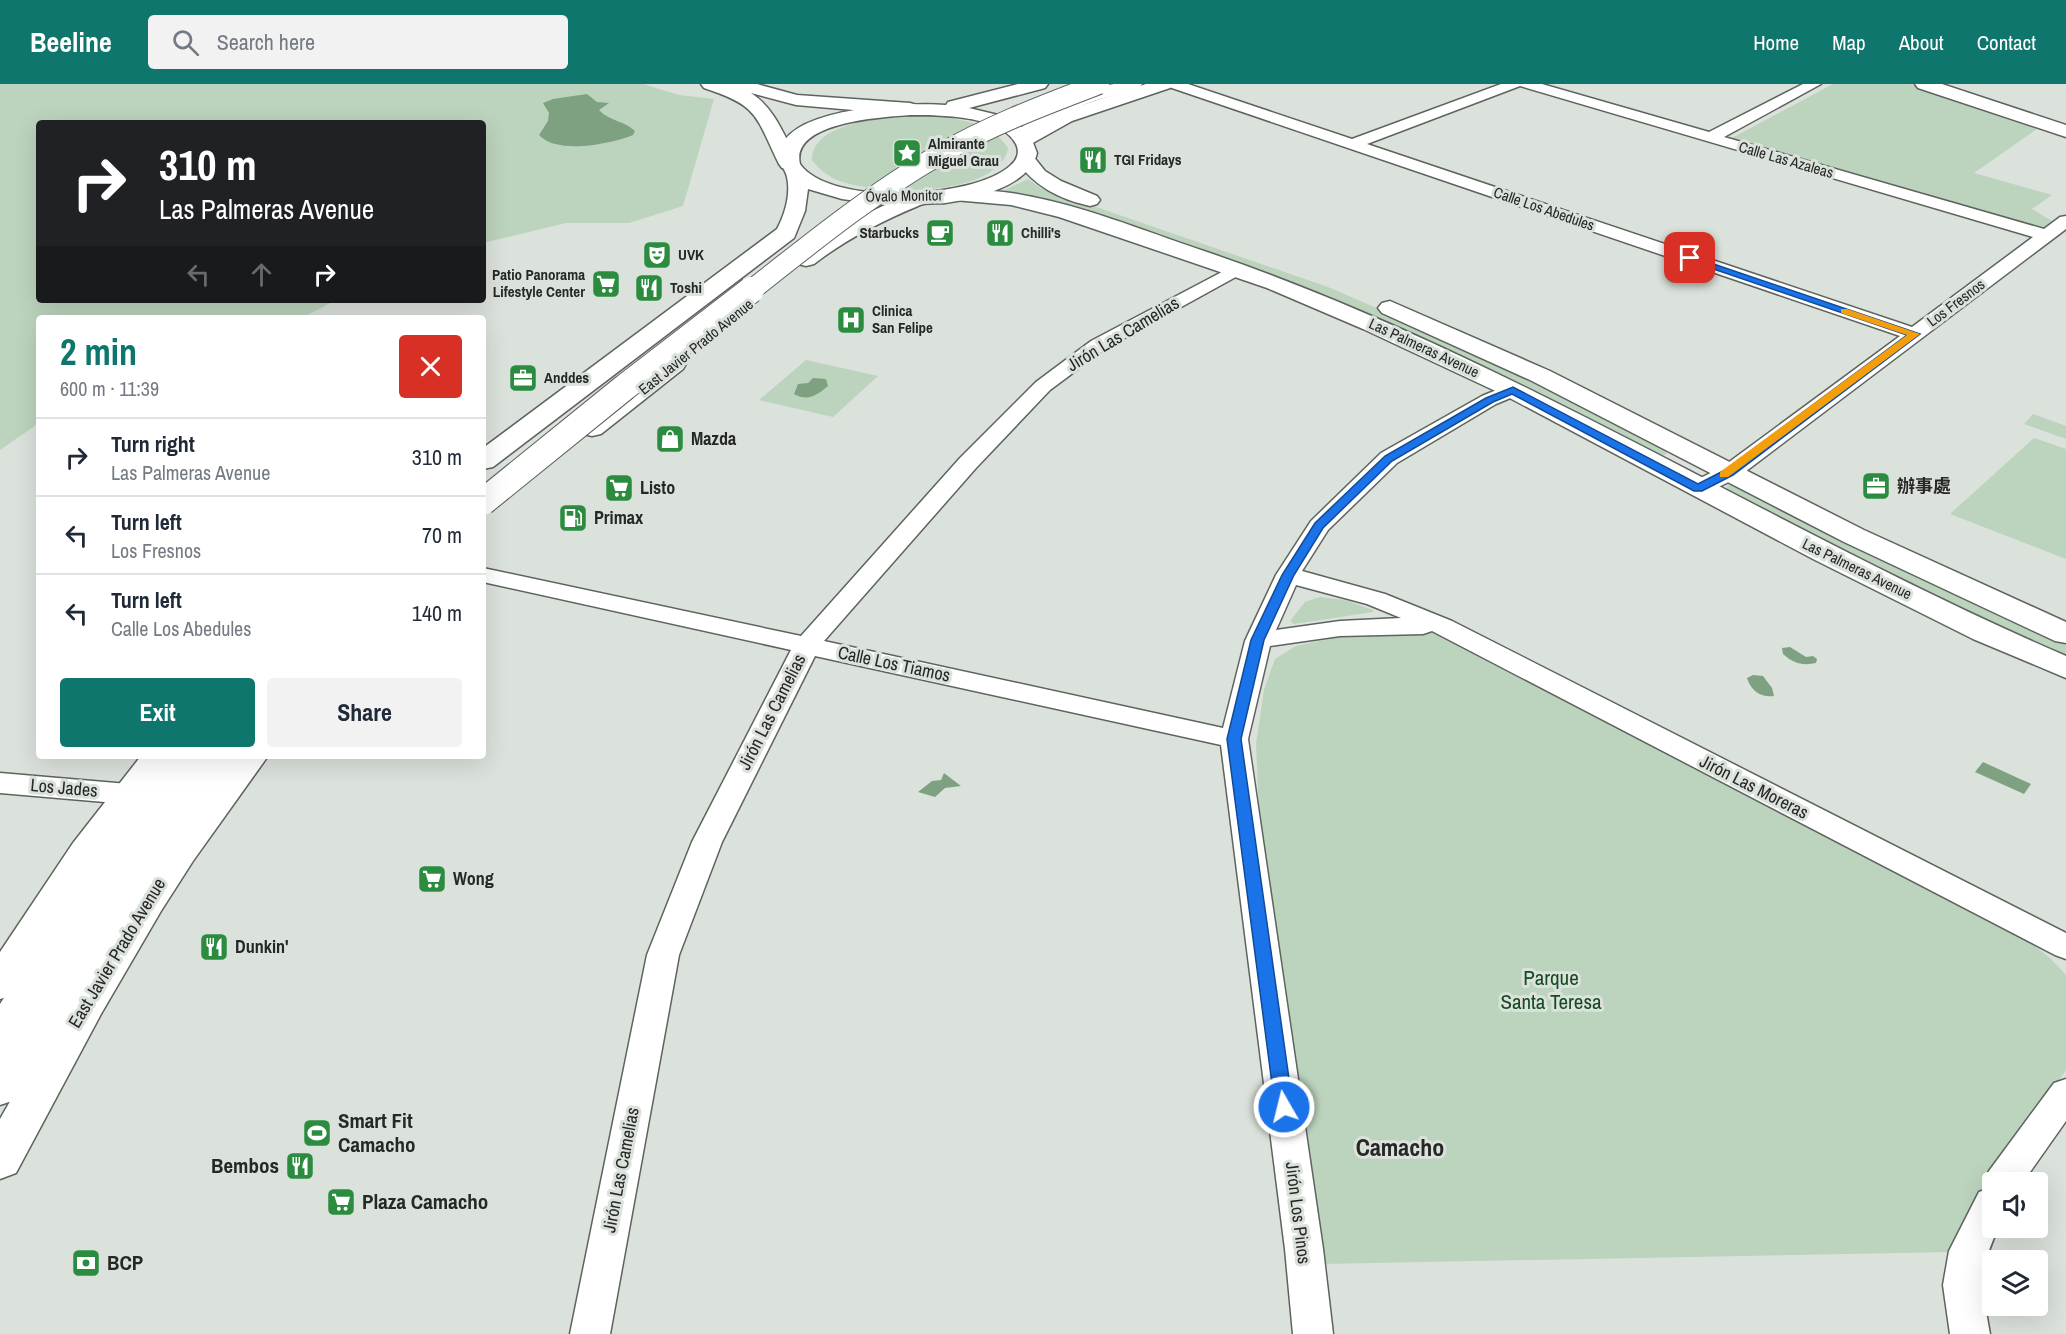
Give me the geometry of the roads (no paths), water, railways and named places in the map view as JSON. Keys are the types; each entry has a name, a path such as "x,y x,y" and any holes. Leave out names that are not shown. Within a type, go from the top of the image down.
{"main road":[{"path":"710,84 756,102 769,121 793,169"},
{"path":"737,84 796,100 936,109 990,119 1010,128 1025,146"},
{"path":"936,109 981,100 1039,84"},
{"path":"486,475 813,223 888,170 970,126 1075,84"},
{"path":"486,500 634,380 876,194 938,155 987,129 1038,106 1099,84"},
{"path":"1025,146 1031,126 1048,114 1133,84"},
{"path":"1025,146 1065,117 1164,84"},
{"path":"1924,84 2066,131"},
{"path":"793,169 788,152 795,141 809,130 853,115 910,109"},
{"name":"Óvalo Monitor","path":"793,169 812,183 832,191 857,196 921,199 977,189 1000,181 1017,171 1025,146"},
{"name":"Las Palmeras Avenue","path":"1025,146 1033,172 1047,182 1076,196 1298,271 1397,311 1531,371 1901,559 2066,634"},
{"name":"East Javier Prado Avenue","path":"486,459 786,233 797,213 799,195 793,169"},
{"name":"Las Palmeras Avenue","path":"950,195 1011,199 1047,206 1237,269 1371,324 1513,390 1894,588 1984,632 2066,668"},
{"name":"East Javier Prado Avenue","path":"486,514 830,240 855,224 921,199"},
{"path":"677,316 706,317 715,321 718,328"},
{"path":"1644,459 1667,459 1674,456 1677,450 1674,444"},
{"path":"0,984 40,920 128,794 157,759"},
{"path":"0,1088 133,829 188,759"},
{"path":"0,1039 81,928 143,856 219,759"},
{"name":"East Javier Prado Avenue","path":"0,1160 73,1026 147,901 208,810 249,759"}],"street":[{"name":"Calle Los Abedules","path":"1174,84 1915,334"},
{"path":"1353,144 1515,84"},
{"name":"Calle Las Azaleas","path":"1526,84 2046,235"},
{"path":"1710,138 1814,84"},
{"name":"Los Fresnos","path":"1698,488 1729,473 2066,221"},
{"name":"Jirón Las Camelias","path":"590,1334 663,955 706,842 807,645 968,463 1043,386 1098,345 1237,269"},
{"name":"Jirón Los Pinos","path":"1313,1334 1304,1249 1234,739 1258,640 1288,575 1319,526 1389,458 1489,400 1513,390"},
{"name":"Jirón Las Moreras","path":"1288,575 1376,599 1443,626 2054,941 2066,956"},
{"name":"Calle Los Tiamos","path":"486,576 1234,739"},
{"name":"Jirón Las Moreras","path":"1258,640 1317,629 1358,626 1443,626"},
{"name":"Los Jades","path":"0,783 128,794"},
{"path":"2009,1172 2066,1093"},
{"path":"1970,1334 1962,1285 1968,1251 1982,1223"}],"place":[{"name":"Almirante Miguel Grau","path":"907,153"},
{"name":"TGI Fridays","path":"1093,160"},
{"name":"Starbucks","path":"940,233"},
{"name":"Chilli's","path":"1000,233"},
{"name":"UVK","path":"657,255"},
{"name":"Patio Panorama Lifestyle Center","path":"606,284"},
{"name":"Toshi","path":"649,288"},
{"name":"Clinica San Felipe","path":"851,320"},
{"name":"Anddes","path":"523,378"},
{"name":"Mazda","path":"670,439"},
{"name":"辦事處","path":"1876,486"},
{"name":"Listo","path":"619,488"},
{"name":"Primax","path":"573,518"},
{"name":"Wong","path":"432,879"},
{"name":"Dunkin'","path":"214,947"},
{"name":"Smart Fit Camacho","path":"317,1133"},
{"name":"Bembos","path":"300,1166"},
{"name":"Plaza Camacho","path":"341,1202"},
{"name":"BCP","path":"86,1263"}],"district":[{"name":"Camacho","path":"1400,1148"}],"park label":[{"name":"Parque Santa Teresa","path":"1551,990"}]}
